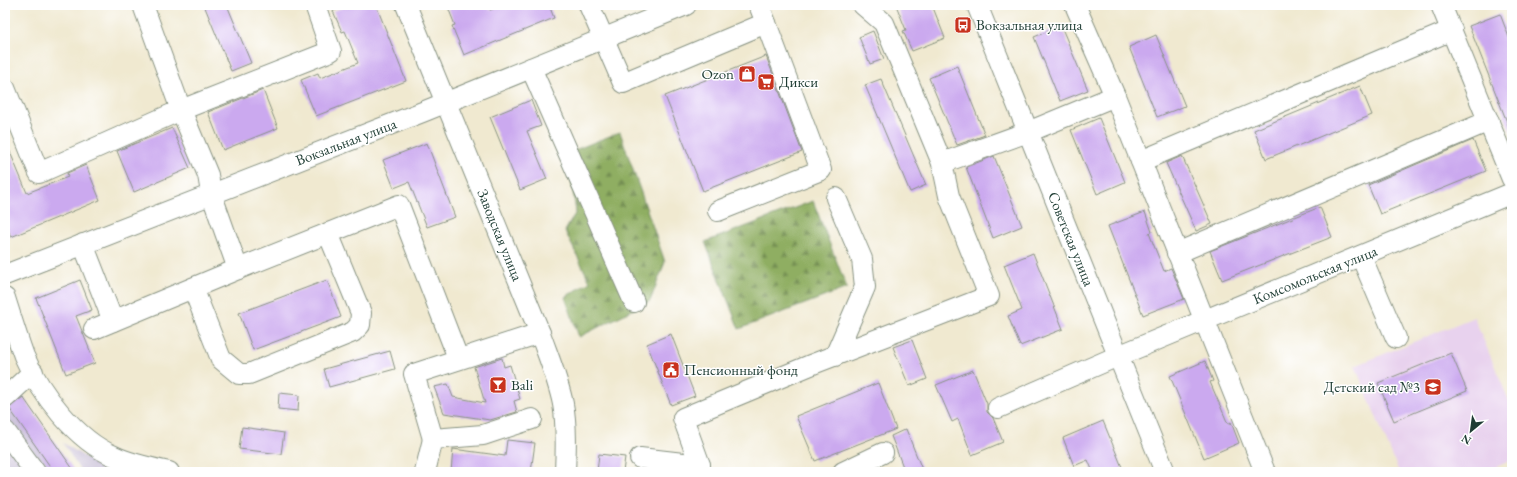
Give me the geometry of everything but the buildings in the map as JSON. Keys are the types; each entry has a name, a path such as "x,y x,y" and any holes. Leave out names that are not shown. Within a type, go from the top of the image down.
{"street":[{"path":"5,88 11,122 39,173 181,110 331,51 315,5"},
{"name":"Заводская улица","path":"406,5 540,333 556,378 563,404 566,447 565,472"},
{"path":"589,5 605,38 623,83 766,23"},
{"name":"Вокзальная улица","path":"5,275 211,193 446,103 686,5"},
{"path":"718,211 821,170 759,5"},
{"path":"640,458 700,469 682,418 989,296 949,196 942,163 884,23 863,5"},
{"name":"Советская улица","path":"977,5 1165,472"},
{"path":"1075,5 1115,96 1265,472"},
{"path":"1441,5 1512,179"},
{"path":"144,8 181,110 208,175 211,193 238,269"},
{"path":"1141,161 1452,30"},
{"path":"531,68 634,302"},
{"path":"942,163 1028,132 1115,96"},
{"path":"1177,253 1489,121"},
{"name":"Комсомольская улица","path":"998,408 1204,320 1512,193"},
{"path":"835,356 865,287 862,259 836,198"},
{"path":"94,330 238,269 399,205 458,358"},
{"path":"193,288 222,359 231,369 239,374 249,374 353,332 360,325 361,314 328,233"},
{"path":"83,244 113,321"},
{"path":"1361,256 1396,338"},
{"path":"5,298 24,356 55,408 80,434 113,456 148,468 169,472"},
{"path":"425,472 433,439 414,374 458,358 540,333"},
{"path":"5,398 33,372"},
{"path":"433,439 483,435 532,419"},
{"path":"5,431 35,472"},
{"path":"843,472 883,453"}],"shaded area":[{"name":"Детский сад №3","path":"1474,317 1512,408 1512,460 1496,467 1498,472 1399,472 1355,366"},
{"path":"5,374 20,393 75,472 5,472"},
{"path":"63,443 108,472 81,472"}],"green space":[{"path":"620,132 665,262 650,301 579,337 565,297 590,282 565,231 576,212 567,153"},
{"path":"813,201 847,288 739,329 705,242"}],"place":[{"name":"Вокзальная улица","path":"963,25"},
{"name":"Ozon","path":"747,74"},
{"name":"Дикси","path":"766,82"},
{"name":"Пенсионный фонд","path":"671,370"},
{"name":"Bali","path":"498,385"},
{"name":"Детский сад №3","path":"1433,387"}]}
